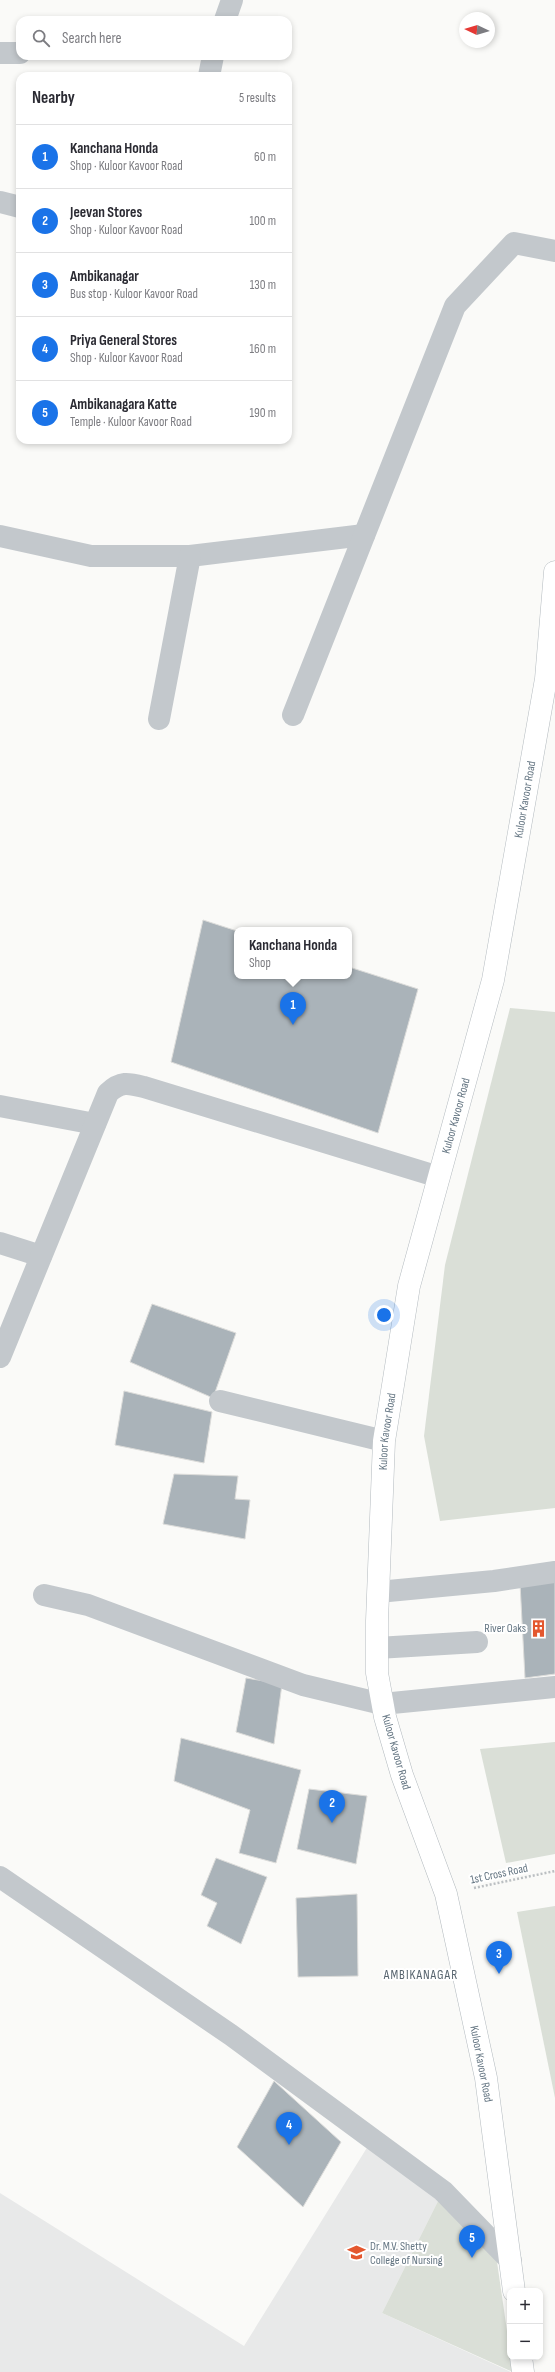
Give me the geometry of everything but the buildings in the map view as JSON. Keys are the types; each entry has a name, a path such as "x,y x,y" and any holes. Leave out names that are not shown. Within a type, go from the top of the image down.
{"main road":[{"name":"Kuloor Kavoor Road","path":"514,2288 486,2078 446,1894 402,1775 382,1704 377,1673 378,1592 384,1441 409,1286 494,980 550,680 555,572"},
{"path":"521,2360 523,2372"}],"street":[{"path":"226,16 232,0"},
{"path":"0,53 16,53"},
{"path":"210,72 212,60"},
{"path":"0,202 16,206"},
{"path":"293,715 455,306 514,243 555,251"},
{"path":"0,536 91,556 190,556 364,535"},
{"path":"159,719 190,556"},
{"path":"0,1357 108,1093 117,1084 126,1082 439,1177"},
{"path":"0,1106 95,1124"},
{"path":"0,1243 42,1256"},
{"path":"220,1401 384,1441"},
{"path":"378,1592 494,1581 555,1572"},
{"path":"44,1595 88,1605 304,1685 382,1704 555,1687"},
{"path":"377,1648 476,1642"},
{"path":"0,1877 231,2035 443,2191 511,2261"}],"path":[{"name":"1st Cross Road","path":"446,1894 555,1871"}],"shaded area":[{"path":"510,1008 555,1012 555,1508 440,1521 424,1436 445,1265"},
{"path":"555,1742 555,1854 506,1863 480,1749"},
{"path":"555,1906 555,2098 517,1912"},
{"name":"Dr. M.V. Shetty College of Nursing","path":"368,2146 443,2191 382,2313 511,2372 0,2372 0,2193 244,2346"},
{"path":"443,2191 497,2262 507,2331 507,2360 511,2360 513,2372 382,2313"}],"place":[{"name":"Kanchana Honda","path":"293,1025"},
{"name":"River Oaks","path":"539,1628"},
{"name":"Jeevan Stores","path":"332,1823"},
{"name":"Ambikanagar","path":"499,1974"},
{"name":"Priya General Stores","path":"289,2145"},
{"name":"Dr. M.V. Shetty College of Nursing","path":"357,2253"},
{"name":"Ambikanagara Katte","path":"472,2258"}],"district":[{"name":"AMBIKANAGAR","path":"421,1975"}]}
